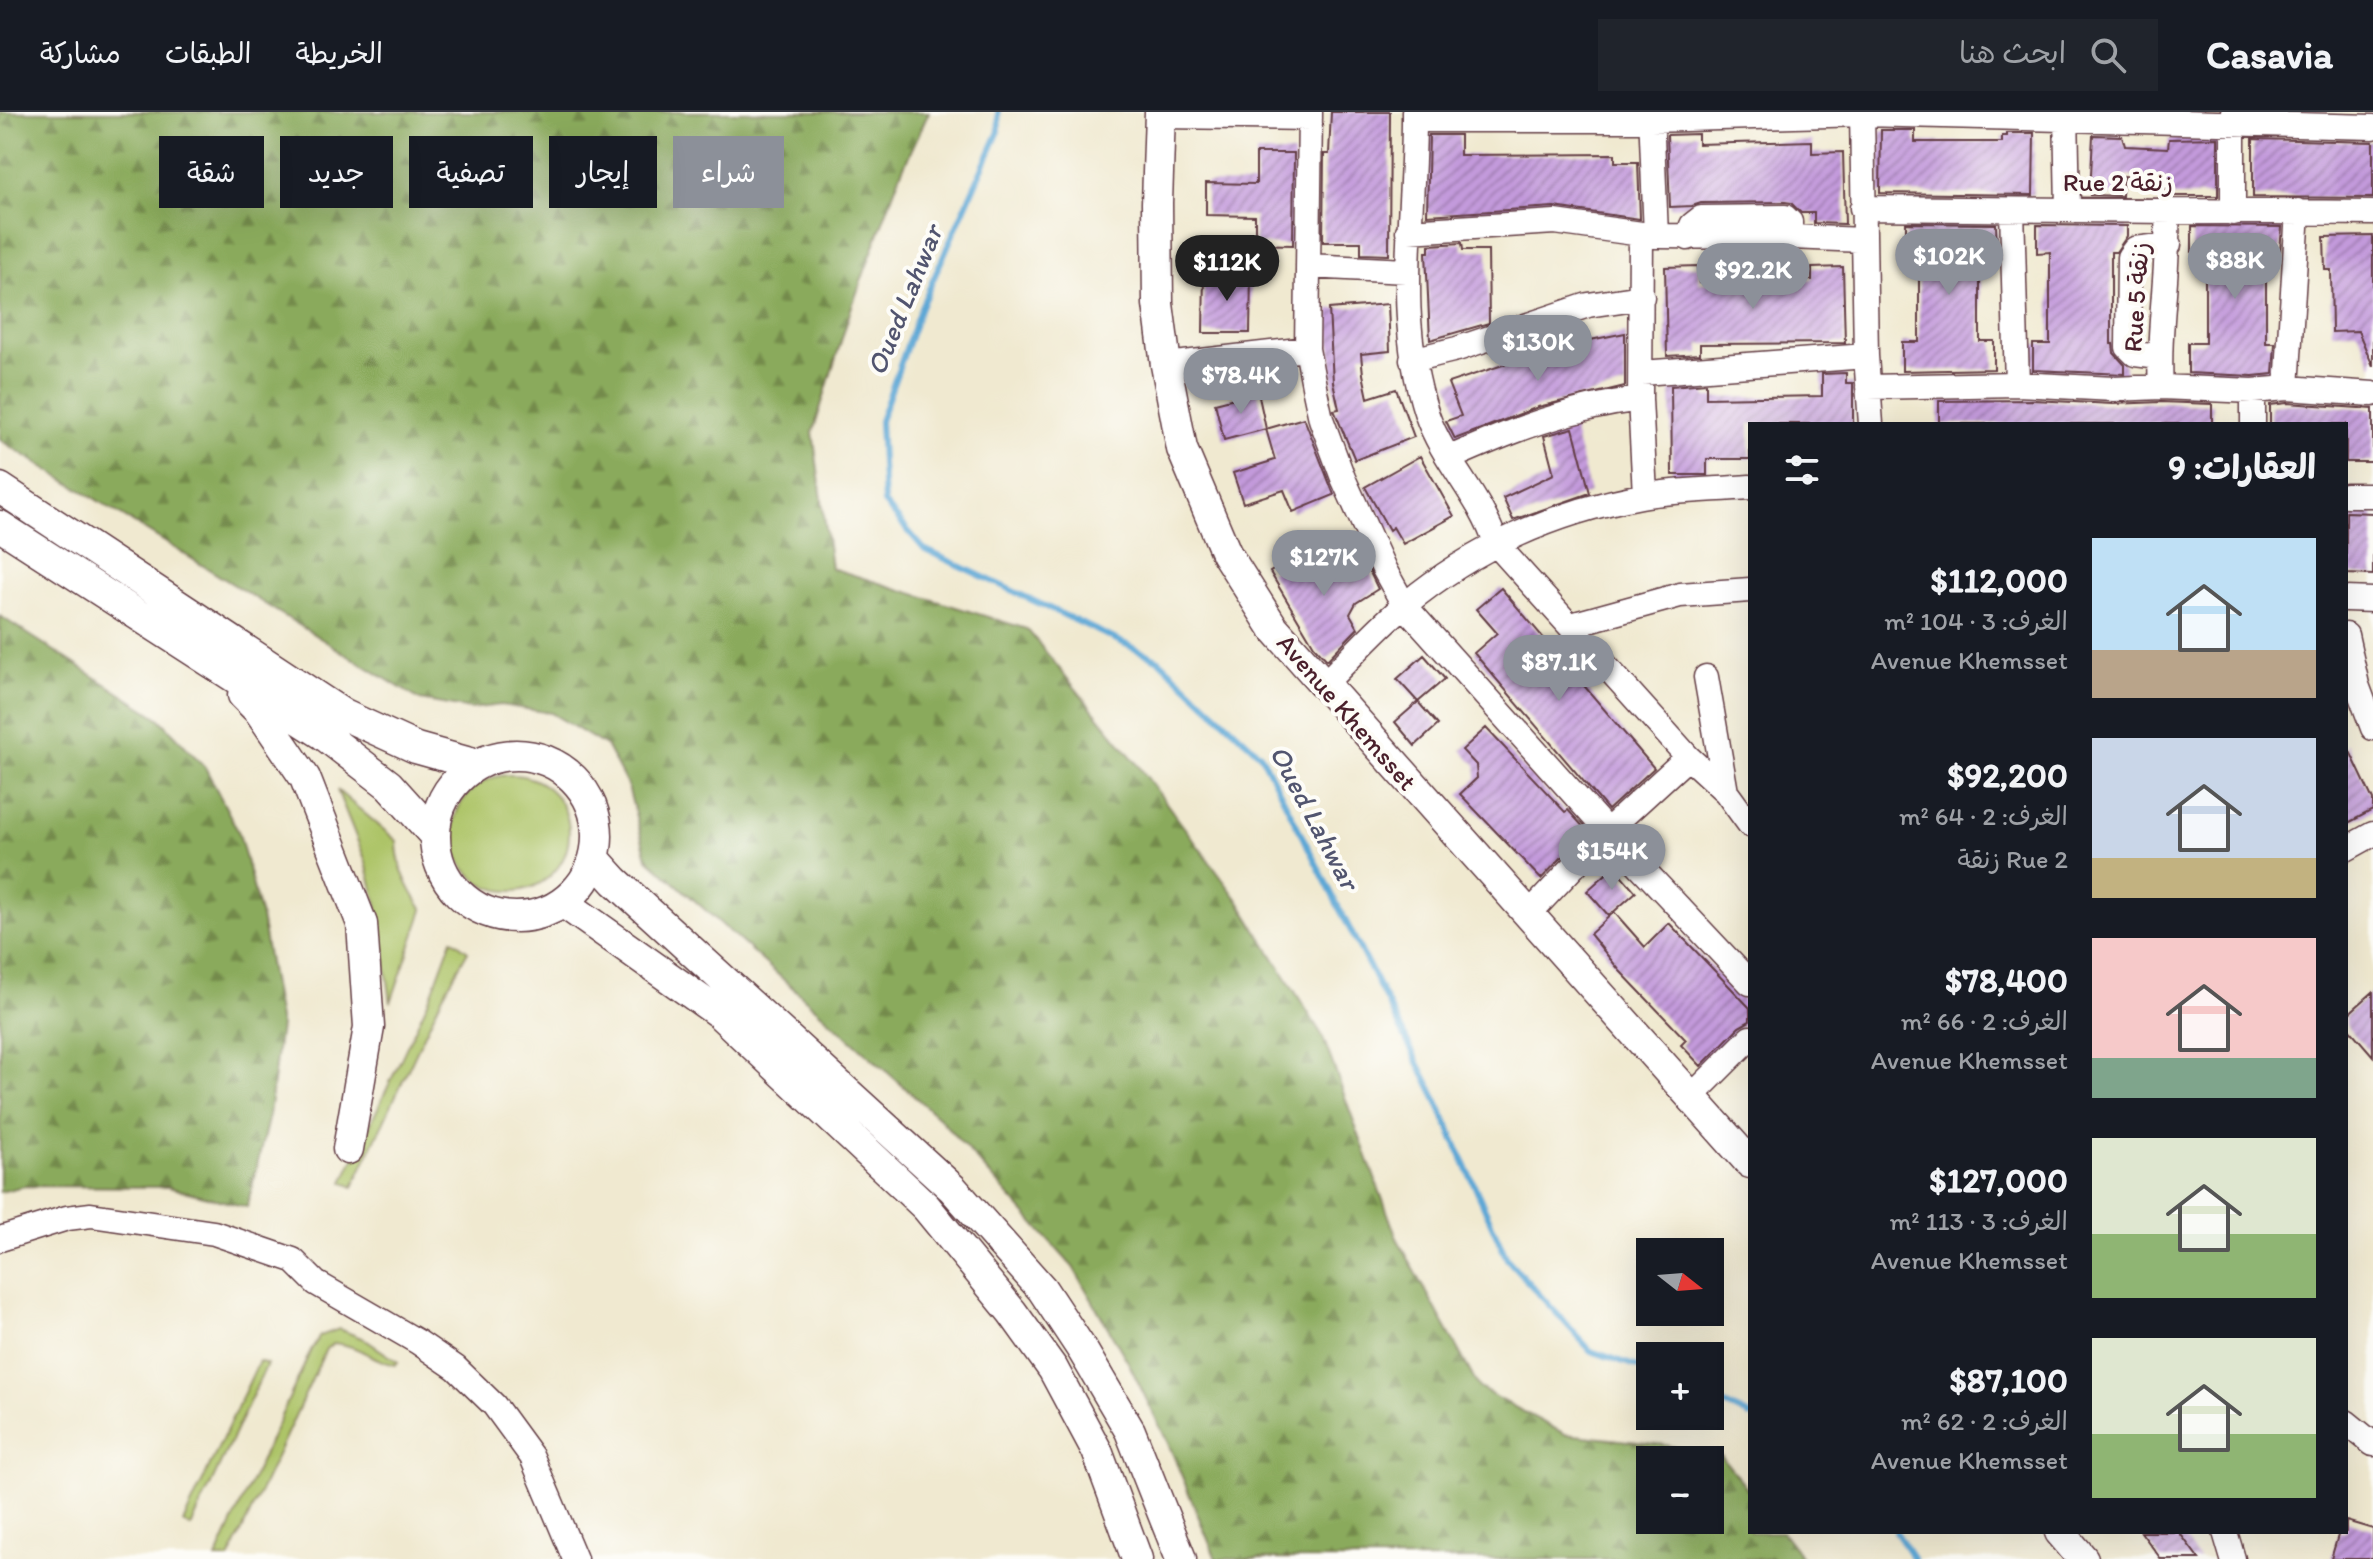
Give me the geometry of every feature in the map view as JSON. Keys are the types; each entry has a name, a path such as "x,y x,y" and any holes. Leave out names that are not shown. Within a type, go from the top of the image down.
{"street":[{"path":"1862,113 1866,356 1871,422"},
{"path":"1160,114 1310,115 1307,349 1330,448 1384,569 1404,605 1607,831 1748,981"},
{"name":"Avenue Khemsset","path":"1160,114 1158,304 1166,365 1182,449 1226,553 1273,627 1748,1161"},
{"path":"2066,115 2068,209"},
{"path":"1748,822 1726,792 1688,757 1496,544 1490,524 1435,434 1412,360 1406,271 1414,116 2066,115 2233,118 2373,127"},
{"path":"1645,495 1640,399 1651,116"},
{"path":"2233,118 2233,213"},
{"name":"Rue 2 زنقة","path":"1862,208 2373,213"},
{"name":"Rue 5 زنقة","path":"2161,387 2159,357 2169,245 2167,209"},
{"path":"2012,210 2017,384"},
{"path":"2287,388 2298,211"},
{"path":"1408,231 1545,222 1688,238 1863,240"},
{"path":"2159,357 2135,354 2128,347 2129,257 2135,249 2169,245"},
{"path":"1308,266 1406,271"},
{"path":"1412,360 1457,349 1588,305 1642,297"},
{"path":"1166,365 1307,349"},
{"path":"1642,373 1866,356"},
{"path":"1868,387 2017,384 2114,389 2161,387 2253,391 2287,388 2373,394"},
{"path":"2253,391 2253,422"},
{"path":"1450,458 1557,415 1594,405 1640,399"},
{"path":"1323,685 1404,605 1458,566 1496,544 1580,510 1645,495 1748,487"},
{"path":"0,488 344,715 416,748 477,765"},
{"path":"2348,495 2373,495"},
{"path":"0,526 324,735 389,785 435,836"},
{"path":"1571,625 1680,595 1748,590"},
{"path":"2348,599 2373,600"},
{"path":"2348,644 2357,685 2373,728"},
{"path":"214,665 260,712 305,778 362,924 369,1027 348,1149"},
{"path":"1706,677 1726,792"},
{"path":"516,753 542,757 565,770 584,789 595,812 598,839 595,859 585,881 564,903 529,917 505,917 473,905 459,894 446,877 437,857 437,815 454,783 477,765 490,758 516,753"},
{"path":"1528,915 1607,831 1688,757"},
{"path":"2348,848 2373,834"},
{"path":"595,859 626,891 953,1189 1042,1289 1130,1431 1181,1559"},
{"path":"564,903 719,1013 926,1207 1012,1312 1053,1369 1097,1451 1137,1559"},
{"path":"1691,1097 1748,1040"},
{"path":"0,1239 67,1218 91,1215 119,1217 214,1233 293,1260 316,1283 418,1342 456,1368 494,1405 532,1457 575,1559"},
{"path":"0,1231 35,1228"},
{"path":"2348,1424 2373,1444"},
{"path":"2225,1534 2233,1559"}],"green space":[{"path":"0,112 929,112 900,175 851,309 813,432 831,568 1027,629 1135,761 1238,900 1322,1035 1397,1238 1479,1388 1565,1434 1671,1446 1636,1446 1636,1534 1724,1534 1724,1460 1748,1490 1748,1534 1784,1534 1803,1559 1216,1559 1169,1445 1129,1364 1073,1267 940,1119 647,858 628,787 607,747 551,713 501,705 470,709 420,700 0,440"},
{"path":"0,616 159,718 205,767 239,833 261,917 280,1025 269,1115 247,1207 168,1187 24,1186 0,1192"},
{"path":"511,775 533,779 552,792 565,811 569,833 565,855 552,874 533,887 511,891 489,887 470,874 457,855 453,833 457,811 470,792 489,779"},
{"path":"337,790 397,841 404,877 423,910 391,1002 377,904 365,859"},
{"path":"452,939 468,951 442,997 353,1187 343,1182 432,993"},
{"path":"339,1329 364,1339 398,1362 395,1365 387,1363 343,1344 334,1343 326,1349 229,1559 216,1559 311,1350 320,1336"},
{"path":"259,1361 267,1364 191,1527 183,1523"}],"building":[{"path":"1331,112 1390,112 1389,255 1361,254 1361,242 1323,242 1324,154 1329,154"},
{"path":"1881,130 1915,130 1915,142 2002,142 2002,136 2007,136 2007,133 2034,133 2033,195 1880,193"},
{"path":"1698,134 1698,144 1812,141 1812,153 1843,152 1845,224 1814,223 1814,213 1801,213 1791,203 1785,202 1701,203 1670,207 1667,135"},
{"path":"1429,135 1460,135 1460,155 1615,154 1615,162 1638,162 1640,219 1554,207 1427,215"},
{"path":"2093,135 2122,136 2125,146 2168,148 2169,139 2218,138 2218,196 2174,196 2166,194 2167,178 2123,176 2122,196 2090,195"},
{"path":"2253,139 2373,142 2373,198 2253,197"},
{"path":"1256,153 1294,153 1293,245 1255,244 1255,216 1206,215 1206,183 1256,184"},
{"path":"1906,223 1996,224 1997,250 1980,250 1980,341 1994,341 1994,369 1902,371 1902,342 1919,342 1919,250 1906,250"},
{"path":"2037,225 2127,226 2127,236 2116,252 2111,252 2111,344 2114,353 2125,365 2125,374 2033,370 2033,344 2050,344 2050,252 2037,253"},
{"path":"2192,226 2282,227 2280,251 2266,251 2266,343 2275,343 2273,374 2188,373 2188,343 2205,343 2205,251 2192,252"},
{"path":"2373,236 2373,366 2358,331 2332,332 2331,270 2325,270 2324,237"},
{"path":"1462,243 1463,250 1488,250 1489,323 1430,340 1426,252 1429,252 1429,245"},
{"path":"1698,266 1699,283 1812,280 1812,268 1843,267 1845,343 1700,344 1700,354 1667,356 1665,267"},
{"path":"1204,273 1251,273 1250,333 1203,333"},
{"path":"1388,304 1390,351 1361,354 1363,374 1368,398 1396,389 1414,437 1355,460 1334,410 1339,409 1333,382 1329,309"},
{"path":"1625,333 1625,386 1538,407 1455,439 1446,421 1461,416 1448,383 1561,346"},
{"path":"1846,373 1846,383 1853,383 1853,422 1748,422 1748,459 1707,459 1707,475 1672,475 1671,386 1706,383 1706,398 1822,396 1822,374"},
{"path":"1258,392 1266,429 1224,440 1215,403"},
{"path":"1939,401 2212,404 2212,422 1939,422"},
{"path":"2287,403 2373,409 2373,462 2348,462 2348,422 2270,422 2270,405"},
{"path":"1304,418 1334,495 1293,512 1284,490 1243,503 1233,473 1275,460 1266,429"},
{"path":"1573,428 1590,493 1513,520 1503,498 1554,474 1544,436"},
{"path":"1420,456 1454,516 1403,544 1393,527 1389,530 1365,487"},
{"path":"2348,512 2373,513 2373,575 2348,574"},
{"path":"1310,548 1328,577 1362,556 1378,589 1356,603 1350,614 1358,628 1327,660 1314,646 1270,572"},
{"path":"1501,588 1654,768 1608,810 1474,653 1497,633 1476,609"},
{"path":"1424,655 1445,679 1418,702 1397,679"},
{"path":"1418,702 1438,725 1415,746 1395,722"},
{"path":"1486,728 1565,812 1568,810 1587,831 1541,879 1460,794 1477,778 1476,765 1462,750"},
{"path":"2348,747 2373,800 2373,810 2348,823"},
{"path":"1614,867 1636,892 1609,916 1587,891"},
{"path":"1614,912 1645,947 1669,923 1748,1006 1748,1022 1739,1027 1701,1066 1681,1045 1686,1040 1620,971 1590,934"},
{"path":"2373,992 2373,1056 2348,1027 2348,1014"},
{"path":"2348,1522 2373,1529 2373,1559 2331,1559 2338,1534 2348,1534"},
{"path":"2142,1534 2180,1534 2199,1559 2161,1559"}],"waterway":[{"name":"Oued Lahwar","path":"998,112 999,131 920,309 880,421 884,503 924,549 1159,660 1261,755 1434,1094 1507,1259 1591,1351 1636,1366"},
{"name":"Oued Lahwar","path":"1724,1404 1748,1415"},
{"name":"Oued Lahwar","path":"1897,1534 1914,1559"}]}
